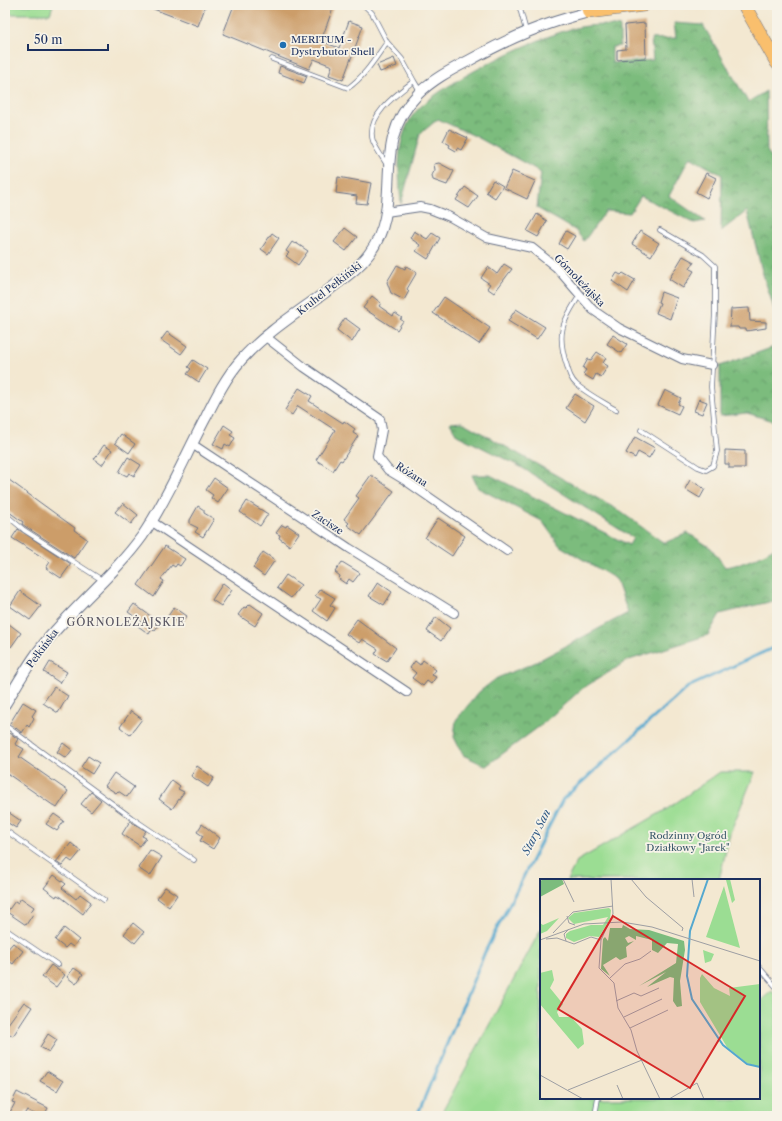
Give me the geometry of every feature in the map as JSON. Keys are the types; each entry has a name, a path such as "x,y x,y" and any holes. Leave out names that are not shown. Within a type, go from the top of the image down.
{"main road":[{"name":"Kruhel Pełkiński","path":"588,9 644,5"},
{"path":"744,5 777,63"}],"street":[{"name":"Kruhel Pełkiński","path":"102,580 132,548 151,521 219,392 232,372 249,352 266,337 360,264 376,243 386,212 388,168 393,136 399,119 409,104 421,92 450,71 526,31 588,9"},
{"name":"Górnoleżajska","path":"386,212 420,207 430,209 450,217 488,238 532,248 556,267 593,310 620,328 682,359 712,365"},
{"name":"Różana","path":"266,337 304,367 380,419 382,430 377,456 388,470 507,551"},
{"name":"Zacisze","path":"192,444 349,548 454,613"},
{"path":"151,521 407,692"},
{"name":"Pełkińska","path":"5,704 28,665 45,642 102,580"}],"lane":[{"path":"364,5 372,14 387,42 402,59 421,92"},
{"path":"519,5 526,31"},
{"path":"272,59 348,88 369,68 387,42"},
{"path":"388,168 373,141 372,130 381,110 391,98 414,81"},
{"path":"641,430 698,467 706,470 713,466 717,451 711,387 715,312 715,266 703,255 660,230"},
{"path":"580,294 569,311 561,334 560,347 570,377 576,384 616,410"},
{"path":"5,514 24,530 102,580"},
{"path":"5,725 132,818 194,860"},
{"path":"5,830 104,900"},
{"path":"5,928 58,965"},
{"path":"760,968 777,988"},
{"path":"595,1116 598,1099"}],"green space":[{"path":"5,5 53,5 50,14 9,14 5,13"},
{"path":"674,23 703,25 748,102 766,91 767,151 777,165 777,318 762,271 747,211 721,231 722,175 690,157 669,196 705,221 694,223 641,196 630,213 606,211 584,241 575,230 537,208 541,172 477,137 438,119 420,134 401,204 399,160 402,138 411,118 422,106 440,92 487,64 512,52 558,33 581,27 603,25 620,27 620,46 612,47 612,63 653,60 651,39 676,38"},
{"path":"777,342 777,422 747,413 720,416 720,366 774,347"},
{"path":"462,422 618,510 664,543 688,533 711,548 725,567 752,560 777,546 777,600 720,614 708,635 629,660 583,688 540,726 486,766 463,755 454,737 456,720 479,692 497,678 534,663 628,613 616,579 560,546 542,521 478,488 472,475 490,475 629,545 633,538 521,467 457,435 450,423"},
{"name":"Rodzinny Ogród Działkowy \"Jarek\"","path":"720,772 755,772 730,833 719,879 568,879 577,861 667,809"},
{"path":"540,931 540,1099 760,1099 760,1001 772,991 777,997 777,1116 440,1116"}],"building":[{"path":"143,5 206,5 198,26"},
{"path":"234,5 334,5 321,41 339,48 349,21 363,26 343,80 329,75 332,66 314,59 309,69 223,34"},
{"path":"645,23 646,58 617,60 617,50 626,49 625,25"},
{"path":"394,58 397,66 380,72 377,65"},
{"path":"280,66 307,76 304,83 278,73"},
{"path":"449,129 468,138 461,150 457,148 456,151 443,141"},
{"path":"439,163 454,171 447,185 433,180 432,175 435,170 434,164"},
{"path":"512,171 535,181 527,199 504,188"},
{"path":"706,173 716,178 707,198 696,192"},
{"path":"338,177 371,183 367,204 356,203 357,196 336,193"},
{"path":"493,180 503,186 495,198 486,192"},
{"path":"465,187 478,196 469,208 456,200"},
{"path":"537,214 547,221 538,237 527,231"},
{"path":"345,228 357,237 346,251 334,242"},
{"path":"414,231 427,239 432,233 440,238 428,259 416,251 420,245 410,238"},
{"path":"566,231 575,236 567,249 559,244"},
{"path":"640,231 659,243 651,256 632,244"},
{"path":"272,233 279,238 268,254 261,249"},
{"path":"292,242 308,251 298,265 286,256 289,253 286,251"},
{"path":"683,256 694,262 690,269 694,271 683,288 669,279"},
{"path":"504,264 512,269 494,293 487,288 490,284 481,278 488,267 497,274"},
{"path":"397,265 405,269 406,266 417,272 407,289 409,291 404,300 391,293 387,282"},
{"path":"617,273 621,275 623,273 635,280 628,292 612,281"},
{"path":"661,292 677,298 670,319 656,313 660,303 658,302"},
{"path":"372,296 381,303 379,306 393,316 395,313 402,318 400,319 403,321 397,330 363,308"},
{"path":"444,297 490,328 479,344 433,313"},
{"path":"749,308 750,321 766,322 766,328 746,331 746,329 739,329 738,327 730,327 731,309"},
{"path":"516,309 545,327 537,339 508,321"},
{"path":"345,318 360,329 352,342 337,330"},
{"path":"167,332 187,346 181,354 161,340"},
{"path":"613,335 627,344 621,353 607,344"},
{"path":"597,352 606,358 603,363 608,366 601,377 596,374 593,380 583,374 586,370 583,368 588,359 591,360"},
{"path":"193,360 207,369 199,382 187,374 191,369 188,367"},
{"path":"299,388 312,396 309,401 343,423 344,421 355,429 353,433 358,436 342,461 340,460 333,471 316,460 335,430 298,406 292,415 285,410"},
{"path":"665,390 681,398 678,404 682,406 678,414 658,405"},
{"path":"575,394 594,406 585,421 566,408"},
{"path":"699,399 707,402 702,414 694,411"},
{"path":"224,425 233,431 230,435 235,438 230,447 225,444 223,449 213,444"},
{"path":"121,434 135,444 129,453 115,443"},
{"path":"635,437 655,448 649,458 638,452 635,458 626,453"},
{"path":"104,445 112,450 102,465 94,459"},
{"path":"725,450 745,451 745,468 729,468 729,464 725,464"},
{"path":"128,457 141,465 134,476 129,473 127,476 119,472"},
{"path":"371,475 394,491 361,535 347,525 349,523 344,519 359,498 356,496"},
{"path":"5,477 75,528 74,530 87,539 74,558 26,527 22,524 23,522 5,509"},
{"path":"214,478 228,488 218,503 211,498 213,495 206,490"},
{"path":"690,480 705,489 700,498 685,489"},
{"path":"247,501 268,514 260,526 240,512"},
{"path":"123,503 138,515 131,524 115,512"},
{"path":"198,506 204,510 204,513 214,519 203,537 195,532 198,528 190,524 190,520"},
{"path":"438,518 465,536 452,556 425,538"},
{"path":"282,525 286,527 287,525 299,533 290,546 279,538 280,535 276,533"},
{"path":"18,529 71,564 61,578 46,568 50,562 12,538"},
{"path":"165,546 185,559 180,566 177,564 175,567 172,565 161,579 164,581 154,597 138,585"},
{"path":"263,552 275,560 264,576 253,568"},
{"path":"342,562 360,573 353,582 349,579 346,584 339,579 340,576 335,572"},
{"path":"286,575 301,585 291,598 277,588"},
{"path":"378,582 392,592 384,605 369,596"},
{"path":"223,583 232,590 221,606 212,600"},
{"path":"320,589 335,598 330,605 335,608 327,621 313,611 321,599 315,596"},
{"path":"20,591 41,606 30,620 10,606"},
{"path":"134,604 160,623 155,630 152,629 149,634 138,626 142,622 128,612"},
{"path":"250,604 263,613 255,626 238,615 244,607 246,608"},
{"path":"174,607 187,616 181,624 168,616"},
{"path":"436,617 450,628 441,641 427,631"},
{"path":"357,619 396,648 387,661 375,654 378,649 362,639 359,643 346,634"},
{"path":"5,621 21,633 11,647 5,643"},
{"path":"423,660 436,670 432,675 436,677 431,684 427,681 423,686 412,678 416,673 410,668 415,661 420,665"},
{"path":"50,662 67,672 60,683 44,672"},
{"path":"54,687 68,696 58,713 43,703"},
{"path":"23,702 36,710 32,716 34,718 29,727 27,725 22,733 10,723"},
{"path":"131,711 142,719 130,735 120,727"},
{"path":"10,733 18,739 15,744 24,749 19,757 68,791 57,808 5,772 5,742"},
{"path":"63,743 72,750 66,758 57,752"},
{"path":"88,756 99,763 92,774 81,767"},
{"path":"197,766 214,778 208,787 191,776"},
{"path":"114,773 134,787 127,797 118,791 116,793 105,786"},
{"path":"172,780 180,786 178,789 184,792 172,809 159,799"},
{"path":"91,792 101,800 91,812 81,804"},
{"path":"5,810 21,821 16,828 5,821"},
{"path":"54,814 64,821 57,831 46,824"},
{"path":"130,821 146,831 142,836 146,838 140,846 122,834"},
{"path":"202,824 220,838 213,849 200,841 203,836 197,832"},
{"path":"71,843 81,851 72,862 68,859 62,866 56,862"},
{"path":"150,850 162,857 150,876 138,868"},
{"path":"54,875 66,884 62,888 76,899 80,894 91,902 83,914 61,897 57,895 56,897 44,888"},
{"path":"165,887 177,895 169,907 157,898"},
{"path":"21,898 34,907 31,912 33,914 26,925 7,912 15,901 18,903"},
{"path":"133,923 144,932 135,943 124,934"},
{"path":"64,928 79,940 73,947 69,944 65,948 55,940"},
{"path":"13,943 23,951 13,964 5,958 5,952"},
{"path":"51,965 65,975 56,987 42,977"},
{"path":"74,968 83,974 76,984 67,977"},
{"path":"24,1002 32,1007 13,1036 5,1031 5,1028"},
{"path":"48,1034 57,1040 49,1052 40,1047"},
{"path":"47,1071 63,1081 57,1091 40,1081"},
{"path":"17,1092 48,1108 44,1116 38,1116 27,1110 23,1116 8,1116 15,1103 12,1102"}],"waterway":[{"name":"Stary San","path":"417,1116 485,952 563,799 688,687 777,646"}],"place":[{"name":"MERITUM - Dystrybutor Shell","path":"283,45"}],"district":[{"name":"GÓRNOLEŻAJSKIE","path":"126,622"}]}
